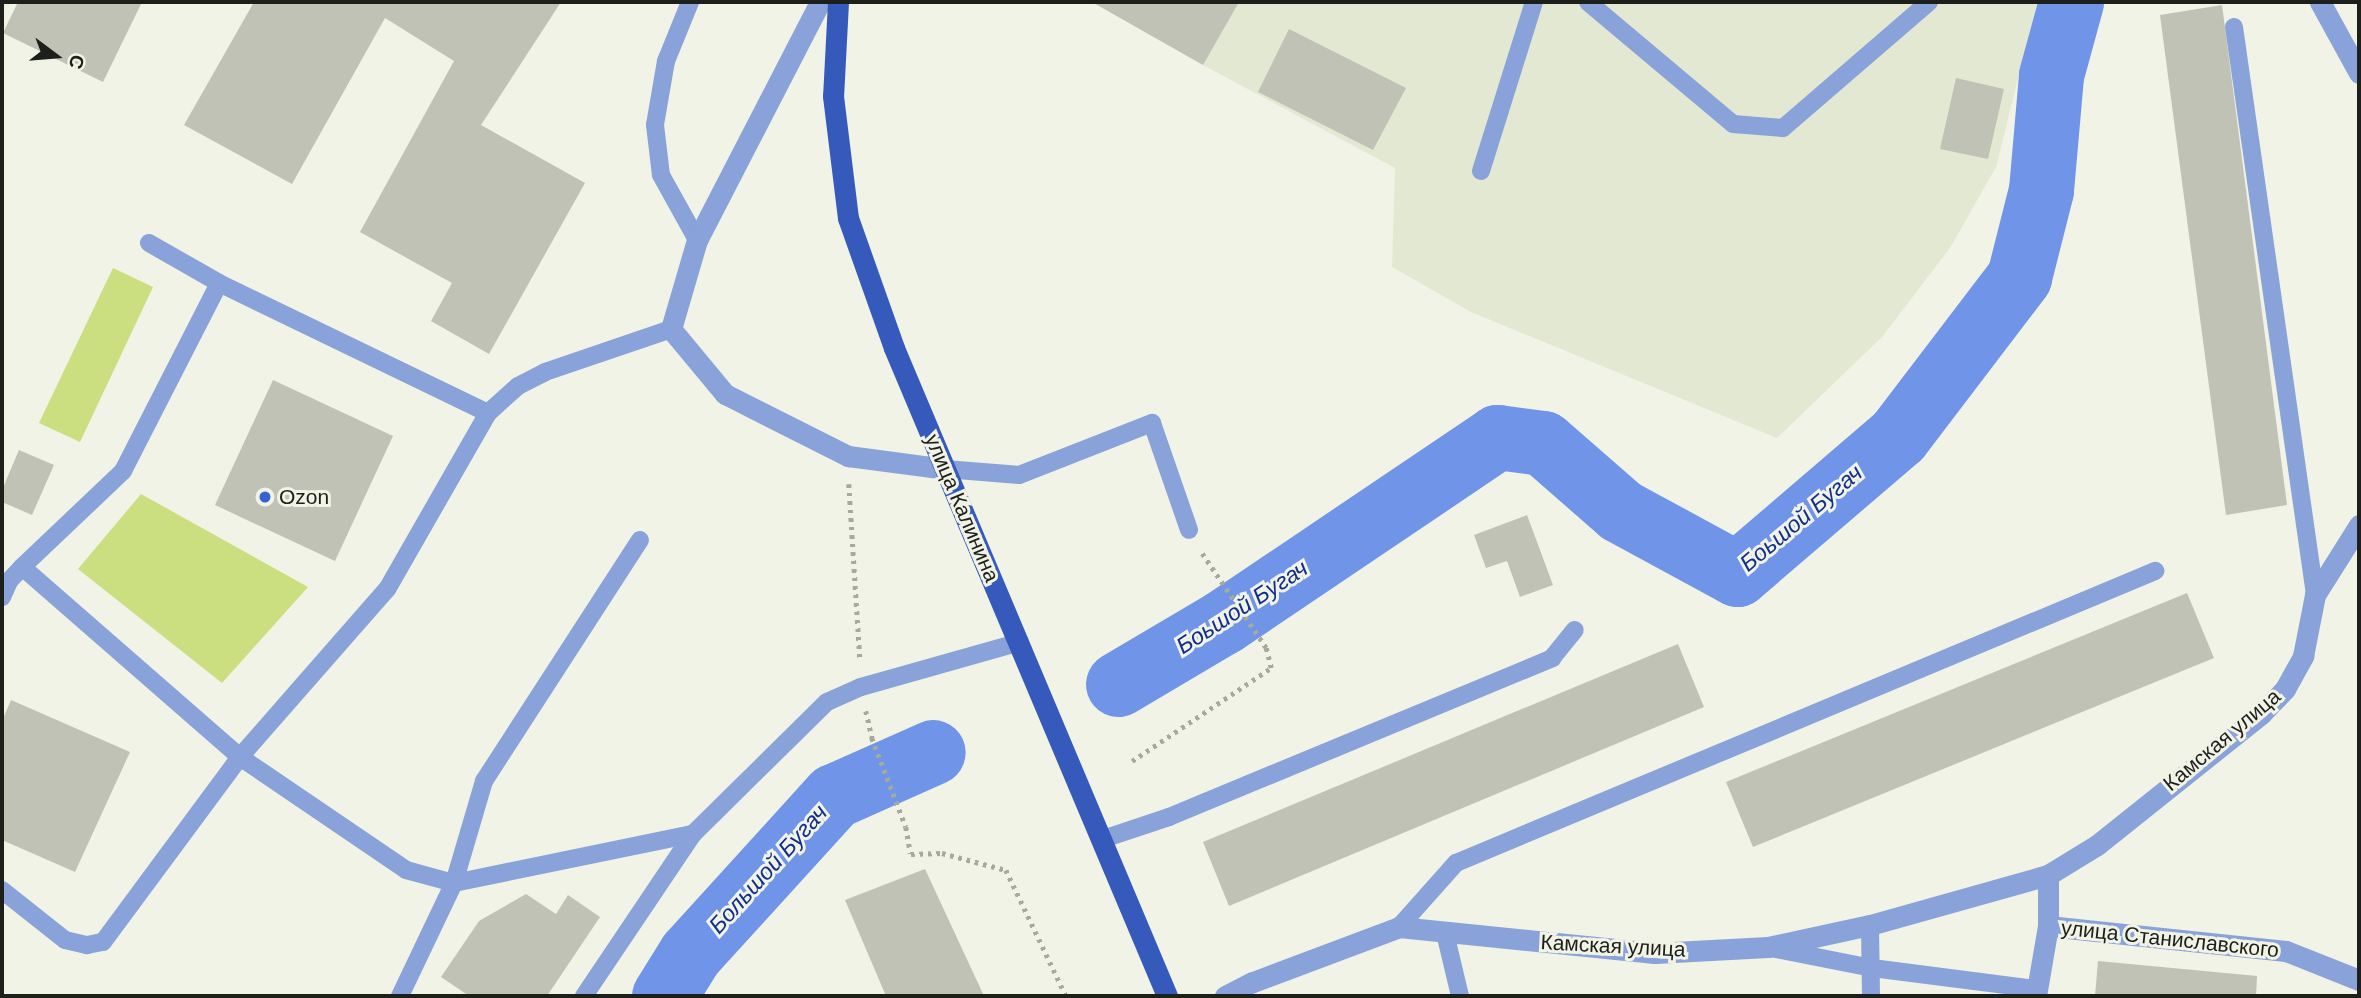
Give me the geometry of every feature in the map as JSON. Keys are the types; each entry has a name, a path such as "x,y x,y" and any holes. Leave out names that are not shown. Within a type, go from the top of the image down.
{"main road":[{"name":"улица Калинина","path":"838,2 833,96 848,218 894,348 1167,996"}],"street":[{"path":"820,2 697,240 671,329 724,394 848,456 945,469"},
{"path":"2320,2 2359,73"},
{"name":"Камская улица","path":"1225,996 1253,982 1399,927 1655,953 1768,947 1870,925 2048,875 2097,845 2261,713 2285,689 2304,656 2315,595 2359,526"},
{"path":"2048,875 2048,926"},
{"name":"улица Станиславского","path":"2037,993 2048,926 2286,951 2359,980"}],"lane":[{"path":"690,2 666,61 655,125 661,175 697,240"},
{"path":"1481,171 1534,2"},
{"path":"1588,2 1733,124 1783,128 1929,2"},
{"path":"2234,27 2315,595"},
{"path":"149,243 219,283 488,413"},
{"path":"2,597 9,581 22,567 123,471 219,283"},
{"path":"2,890 65,940 87,945 103,942 240,757 387,589 488,413 518,386 545,372 671,329"},
{"path":"945,469 1019,475 1152,423 1189,530"},
{"path":"400,996 454,883 484,781 640,540"},
{"path":"22,567 240,757 406,870 454,883 692,834"},
{"path":"1399,927 1456,863 2155,571"},
{"path":"1103,839 1169,817 1552,657 1575,630"},
{"path":"584,996 692,834 827,702 861,687 1020,642"},
{"path":"1870,925 1871,996"},
{"path":"1445,933 1460,996"},
{"path":"1768,947 1872,968 2037,993"}],"path":[{"path":"848,456 861,687"},
{"path":"1132,761 1271,668 1266,648 1202,554"},
{"path":"872,738 906,827 911,854 942,853 1006,870 1066,996"}],"shaded area":[{"path":"1092,2 2037,2 1996,167 1950,248 1882,337 1777,438 1471,312 1392,267 1395,168"}],"green space":[{"path":"113,268 153,287 80,442 39,423"},
{"path":"141,494 308,587 222,683 78,569"}],"building":[{"path":"18,2 142,2 103,82 3,33"},
{"path":"254,2 561,2 481,125 585,183 489,354 431,321 452,283 360,232 454,61 385,18 292,184 184,125"},
{"path":"1092,2 1239,2 1203,65"},
{"path":"2222,5 2287,505 2226,515 2160,15"},
{"path":"1289,29 1406,88 1373,150 1258,92"},
{"path":"1956,78 2004,89 1988,159 1940,149"},
{"path":"273,380 393,436 335,561 215,505"},
{"path":"19,450 54,465 32,515 2,502 2,490"},
{"path":"1527,515 1553,585 1520,597 1507,561 1486,568 1474,535"},
{"path":"2187,593 2214,658 1753,847 1726,782"},
{"path":"1678,644 1704,707 1229,906 1203,842"},
{"path":"11,700 130,752 75,872 2,840 2,721"},
{"path":"925,869 984,996 886,996 845,900"},
{"path":"526,894 556,914 568,895 600,917 547,996 469,996 441,977 479,921"},
{"path":"2098,961 2257,976 2256,996 2095,996"}],"waterway":[{"name":"Боьшой Бугач","path":"1118,684 1223,622 1497,437 1543,443 1621,511 1737,574 1898,436 2019,277 2041,190 2051,75 2071,2"},
{"name":"Большой Бугач","path":"664,996 690,954 834,796 933,752"}],"place":[{"name":"Ozon","path":"265,497"}]}
